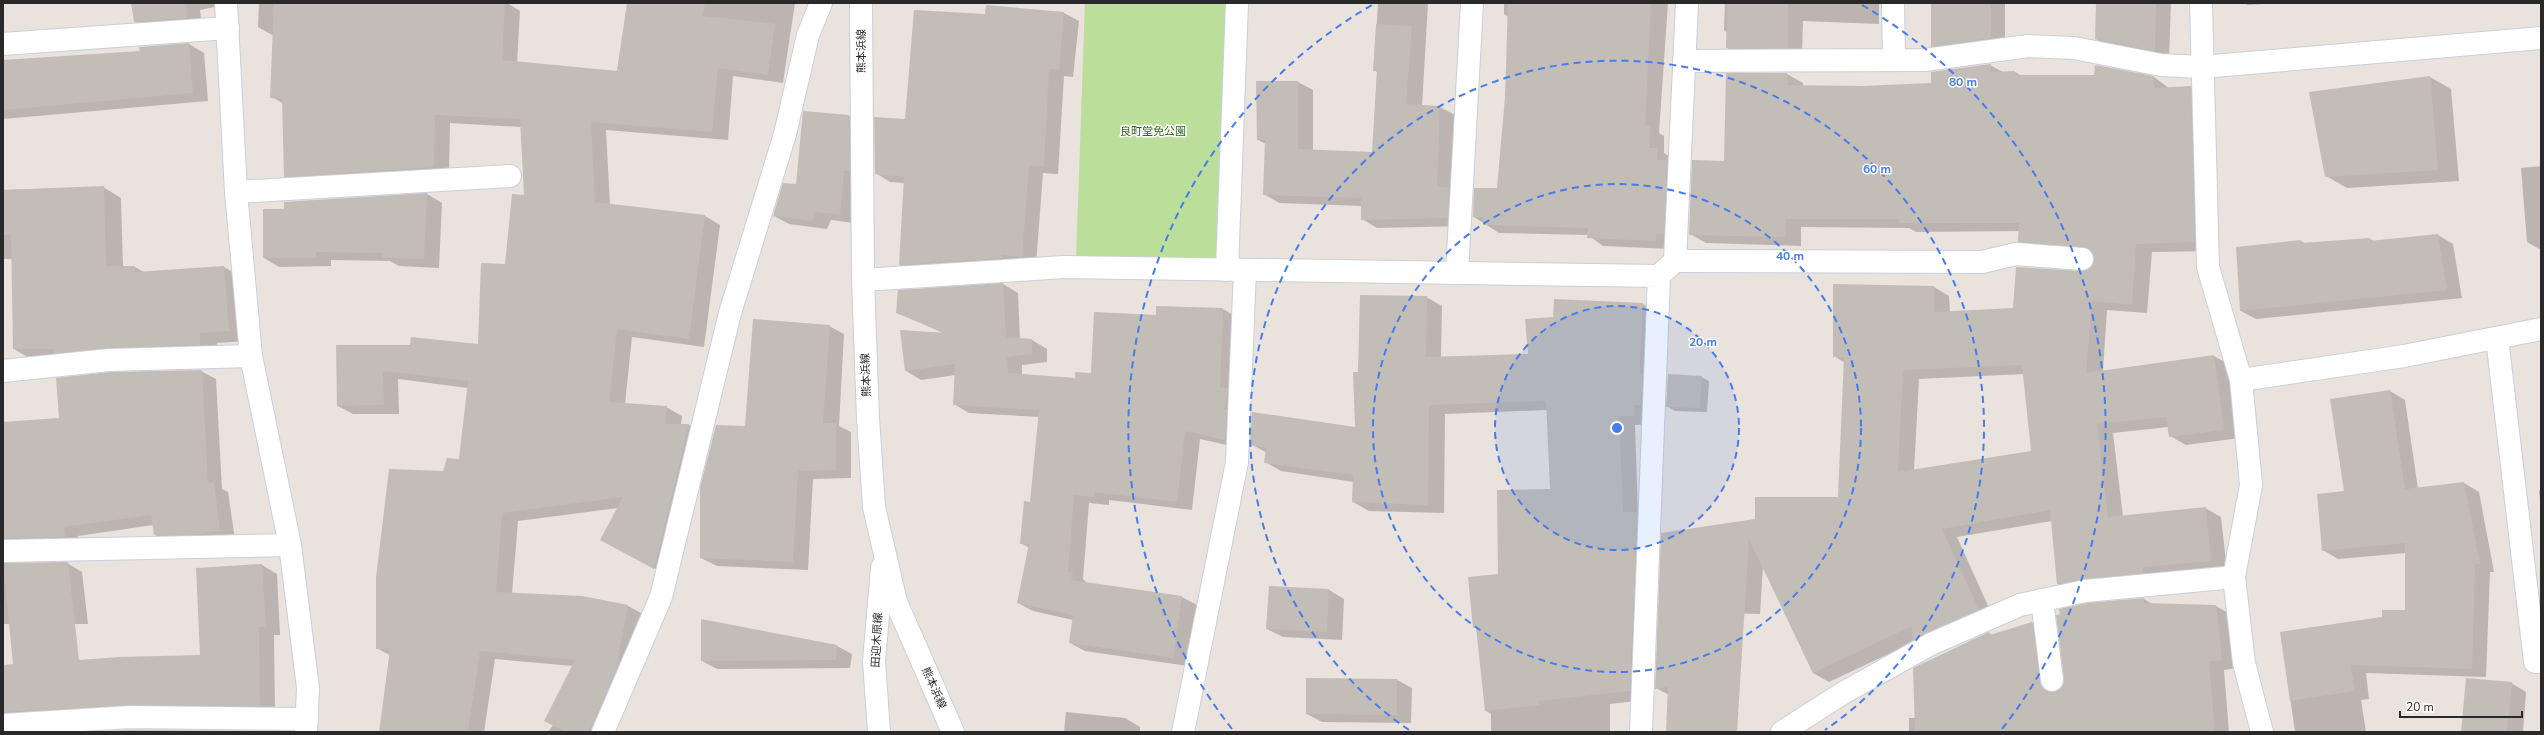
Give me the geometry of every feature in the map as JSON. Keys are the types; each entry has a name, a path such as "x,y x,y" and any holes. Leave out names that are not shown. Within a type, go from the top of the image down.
{"street":[{"path":"3,725 130,717 307,725 308,688 290,546 251,356 236,192 226,3"},
{"path":"602,732 661,597 730,313 784,134 808,35 820,3"},
{"name":"熊本浜線","path":"861,3 863,280 868,418 874,507 896,602 953,732"},
{"path":"1183,732 1237,462 1237,3"},
{"path":"1457,273 1472,3"},
{"path":"1641,732 1659,276 1675,260 1687,3"},
{"path":"1893,3 1894,60"},
{"path":"2201,3 2208,268 2241,380 2251,485 2234,577 2244,663 2262,732"},
{"path":"3,44 228,28"},
{"path":"1684,61 1924,60 2028,46 2074,48 2161,65 2202,67 2541,38"},
{"path":"236,192 510,176"},
{"path":"1675,260 1982,262 2016,254 2082,260"},
{"path":"863,280 1064,266 1659,276"},
{"path":"2241,380 2404,356 2541,328"},
{"path":"2497,338 2535,662 2541,662"},
{"path":"3,371 109,360 251,356"},
{"path":"3,551 290,546"},
{"name":"田迎木原線","path":"879,732 874,661 883,549"},
{"path":"1782,732 1843,693 1931,644 2020,605 2085,591 2234,577"},
{"path":"2042,600 2052,680"}],"green space":[{"name":"良町堂免公園","path":"1085,3 1229,3 1221,263 1076,260"}],"building":[{"path":"131,3 186,3 187,18 134,22"},
{"path":"274,3 505,3 502,60 617,71 627,3 705,3 703,16 775,24 768,75 718,68 712,132 591,122 595,202 705,215 689,339 617,329 609,402 667,406 665,424 689,424 654,569 600,540 623,497 502,513 496,592 582,596 628,605 616,670 589,732 566,732 544,721 575,660 480,651 468,732 379,732 390,650 376,649 376,578 389,469 443,471 447,458 459,459 468,381 383,371 384,405 337,406 336,345 410,345 411,337 478,344 481,263 505,264 512,194 524,195 520,119 435,115 434,167 284,177 282,99 270,98"},
{"path":"1508,3 1651,3 1645,126 1650,126 1649,148 1658,148 1657,160 1667,160 1664,234 1656,234 1656,241 1587,238 1588,228 1484,225 1484,217 1473,217 1474,188 1497,188 1505,97"},
{"path":"1727,3 1788,3 1788,48 1726,48"},
{"path":"1931,3 1991,3 1991,38 1931,47"},
{"path":"2096,3 2156,3 2155,51 2095,39"},
{"path":"986,5 1064,12 1059,70 1049,69 1044,166 1029,166 1022,257 1002,255 1002,258 899,265 904,177 875,174 874,117 905,119 914,10 985,14"},
{"path":"1376,24 1412,26 1406,104 1440,106 1437,187 1449,187 1448,218 1361,220 1361,198 1263,195 1265,140 1257,140 1256,81 1298,81 1298,149 1372,152 1377,71 1373,71"},
{"path":"189,43 193,93 3,110 3,60 140,51 139,47"},
{"path":"1991,64 1991,72 2015,71 2015,75 2094,75 2095,65 2154,76 2154,88 2191,86 2195,242 2136,244 2132,305 2092,301 2086,373 2214,355 2224,430 2169,437 2166,417 2097,424 2108,517 2206,507 2211,561 2143,567 2143,573 2084,579 2057,584 2050,510 1942,529 1979,610 1913,640 1912,626 1813,673 1749,539 1737,732 1666,732 1668,687 1655,689 1661,533 1755,519 1755,497 1838,497 1844,357 1833,357 1833,284 1934,286 1934,312 2013,308 2016,267 2081,271 2092,266 2094,260 2093,253 2083,247 2018,242 2019,223 1899,223 1899,219 1786,219 1785,237 1689,235 1692,160 1724,161 1726,73 1787,73 1788,85 1862,86 1931,83 1931,72","holes":["2022,365 2031,451 1898,472 1903,370"]},
{"path":"2430,76 2438,170 2325,177 2309,92"},
{"path":"803,111 849,115 850,171 844,171 840,215 816,212 812,221 773,216 783,183 796,184"},
{"path":"104,186 106,266 135,266 135,272 224,266 229,331 200,333 200,345 109,348 54,353 54,349 13,349 11,235 3,235 3,190"},
{"path":"427,193 424,259 383,258 383,253 316,252 316,258 263,258 263,209 284,209 284,202"},
{"path":"2438,234 2447,290 2240,311 2236,247 2301,240 2301,243 2370,238 2370,241"},
{"path":"1003,283 1006,337 1032,339 1032,354 1007,357 1008,373 1075,378 1075,372 1091,373 1094,312 1156,315 1156,306 1223,308 1220,387 1228,388 1224,409 1227,409 1225,440 1185,431 1177,502 1094,492 1094,497 1074,495 1068,571 1073,572 1071,580 1182,596 1173,658 1069,643 1073,615 1017,603 1029,544 1020,544 1024,501 1030,502 1039,410 953,405 955,364 905,371 900,330 945,333 896,313 898,290"},
{"path":"1360,295 1427,296 1426,357 1528,354 1525,319 1553,317 1554,299 1643,303 1640,373 1643,373 1641,405 1634,405 1635,416 1619,416 1623,512 1637,512 1630,691 1539,701 1539,705 1485,711 1476,627 1473,628 1468,577 1498,574 1497,490 1550,489 1546,401 1429,405 1428,505 1352,502 1353,475 1264,463 1266,448 1250,445 1252,412 1355,427 1353,372 1358,372"},
{"path":"753,319 830,325 823,423 836,423 836,470 798,471 793,562 700,558 700,488 716,425 745,426"},
{"path":"202,370 208,483 214,482 220,531 194,535 154,535 151,515 64,527 65,537 3,538 3,422 59,418 56,378 110,372"},
{"path":"1668,374 1702,376 1700,408 1666,407"},
{"path":"2390,390 2405,489 2464,482 2480,564 2475,564 2472,669 2351,665 2355,691 2290,701 2280,632 2382,617 2382,610 2405,610 2405,543 2322,551 2317,494 2344,491 2330,399"},
{"path":"68,562 79,660 119,657 200,655 196,568 262,564 266,627 259,627 260,706 129,705 3,712 3,665 13,664 3,563"},
{"path":"1269,586 1329,589 1327,632 1266,629"},
{"path":"2144,598 2144,603 2216,605 2222,660 2209,662 2215,732 1915,732 1913,668 1989,632 1990,635 2032,622 2040,682 2047,691 2054,692 2063,685 2064,679 2056,615 2060,614 2059,609 2087,603"},
{"path":"701,619 837,645 836,660 701,661"},
{"path":"1306,678 1397,679 1397,715 1306,714"},
{"path":"2466,678 2512,682 2507,732 2461,732"},
{"path":"130,730 261,731 261,732 91,732"}]}
